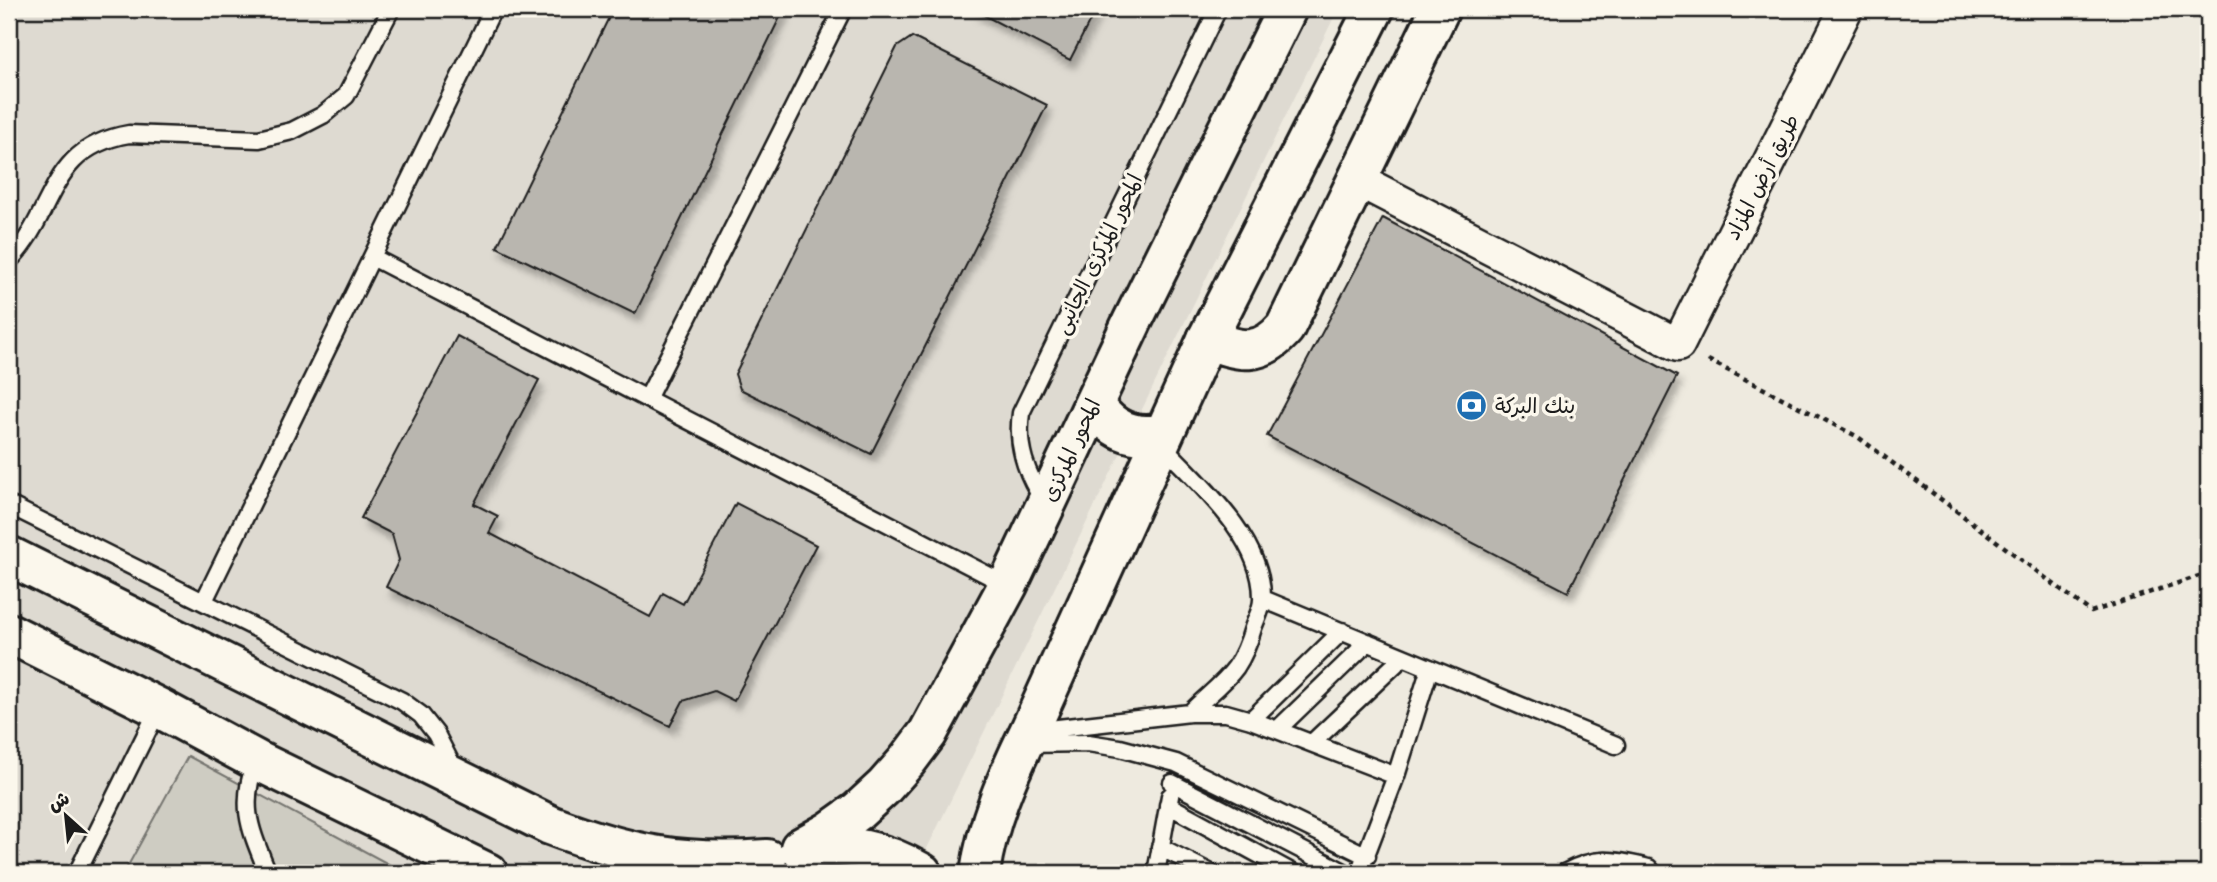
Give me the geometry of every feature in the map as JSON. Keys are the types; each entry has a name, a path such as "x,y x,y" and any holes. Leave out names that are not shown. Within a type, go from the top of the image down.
{"main road":[{"name":"المحور المركزى","path":"770,860 830,831 858,811 884,787 928,733 1008,585 1287,9"},
{"path":"980,873 998,800 1161,438 1207,338 1374,9"},
{"path":"1207,338 1230,348 1246,350 1275,340 1285,328 1440,9"},
{"path":"1094,403 1101,415 1122,432 1161,438"},
{"path":"9,556 550,825 591,841 634,853 678,860 723,862 770,860 834,845 868,849 900,860 922,873"},
{"path":"16,643 159,708 256,760 488,873"}],"street":[{"name":"طريق أرض المزاد","path":"1678,345 1846,9"},
{"path":"1356,179 1678,345"}],"lane":[{"path":"9,261 24,242 69,163 85,149 109,137 130,134 259,139 292,131 323,115 346,96 391,9"},
{"path":"204,601 493,9"},
{"path":"647,399 843,9"},
{"name":"المحور المركزى الجانبى","path":"1046,503 1027,470 1021,451 1021,413 1218,9"},
{"path":"372,257 1008,585"},
{"path":"1161,438 1240,531 1252,556 1263,599 1247,647 1236,667 1190,713"},
{"path":"9,505 401,701 421,715 436,734 458,778"},
{"path":"1263,599 1616,745"},
{"path":"1251,720 1342,631"},
{"path":"1277,730 1368,642"},
{"path":"1312,743 1403,657"},
{"path":"1359,873 1396,776 1430,668"},
{"path":"78,873 159,708"},
{"path":"1026,738 1190,713 1226,713 1251,720 1396,776"},
{"path":"1026,738 1120,748 1176,763 1367,856"},
{"path":"256,760 248,783 246,807 268,873"},
{"path":"1156,873 1176,763"},
{"path":"1172,783 1346,873"},
{"path":"1168,805 1293,873"},
{"path":"1160,848 1211,873"},
{"path":"1564,873 1602,859 1649,868 1653,873"}],"path":[{"path":"1678,345 1858,437 2091,612 2208,573"}],"shaded area":[{"path":"9,9 1338,9 915,873 9,873"},
{"path":"188,756 405,873 124,873"}],"building":[{"path":"613,9 784,9 635,314 497,247"},
{"path":"972,9 1096,9 1070,60"},
{"path":"912,37 1047,105 871,454 740,389 735,374 897,47"},
{"name":"بنك البركة","path":"1383,218 1677,376 1568,592 1267,436"},
{"path":"457,336 539,380 474,504 498,516 489,533 650,617 663,593 683,604 736,503 816,545 734,701 714,691 683,701 670,726 386,587 399,560 392,534 361,518"}],"place":[{"name":"بنك البركة","path":"1472,406"}]}
